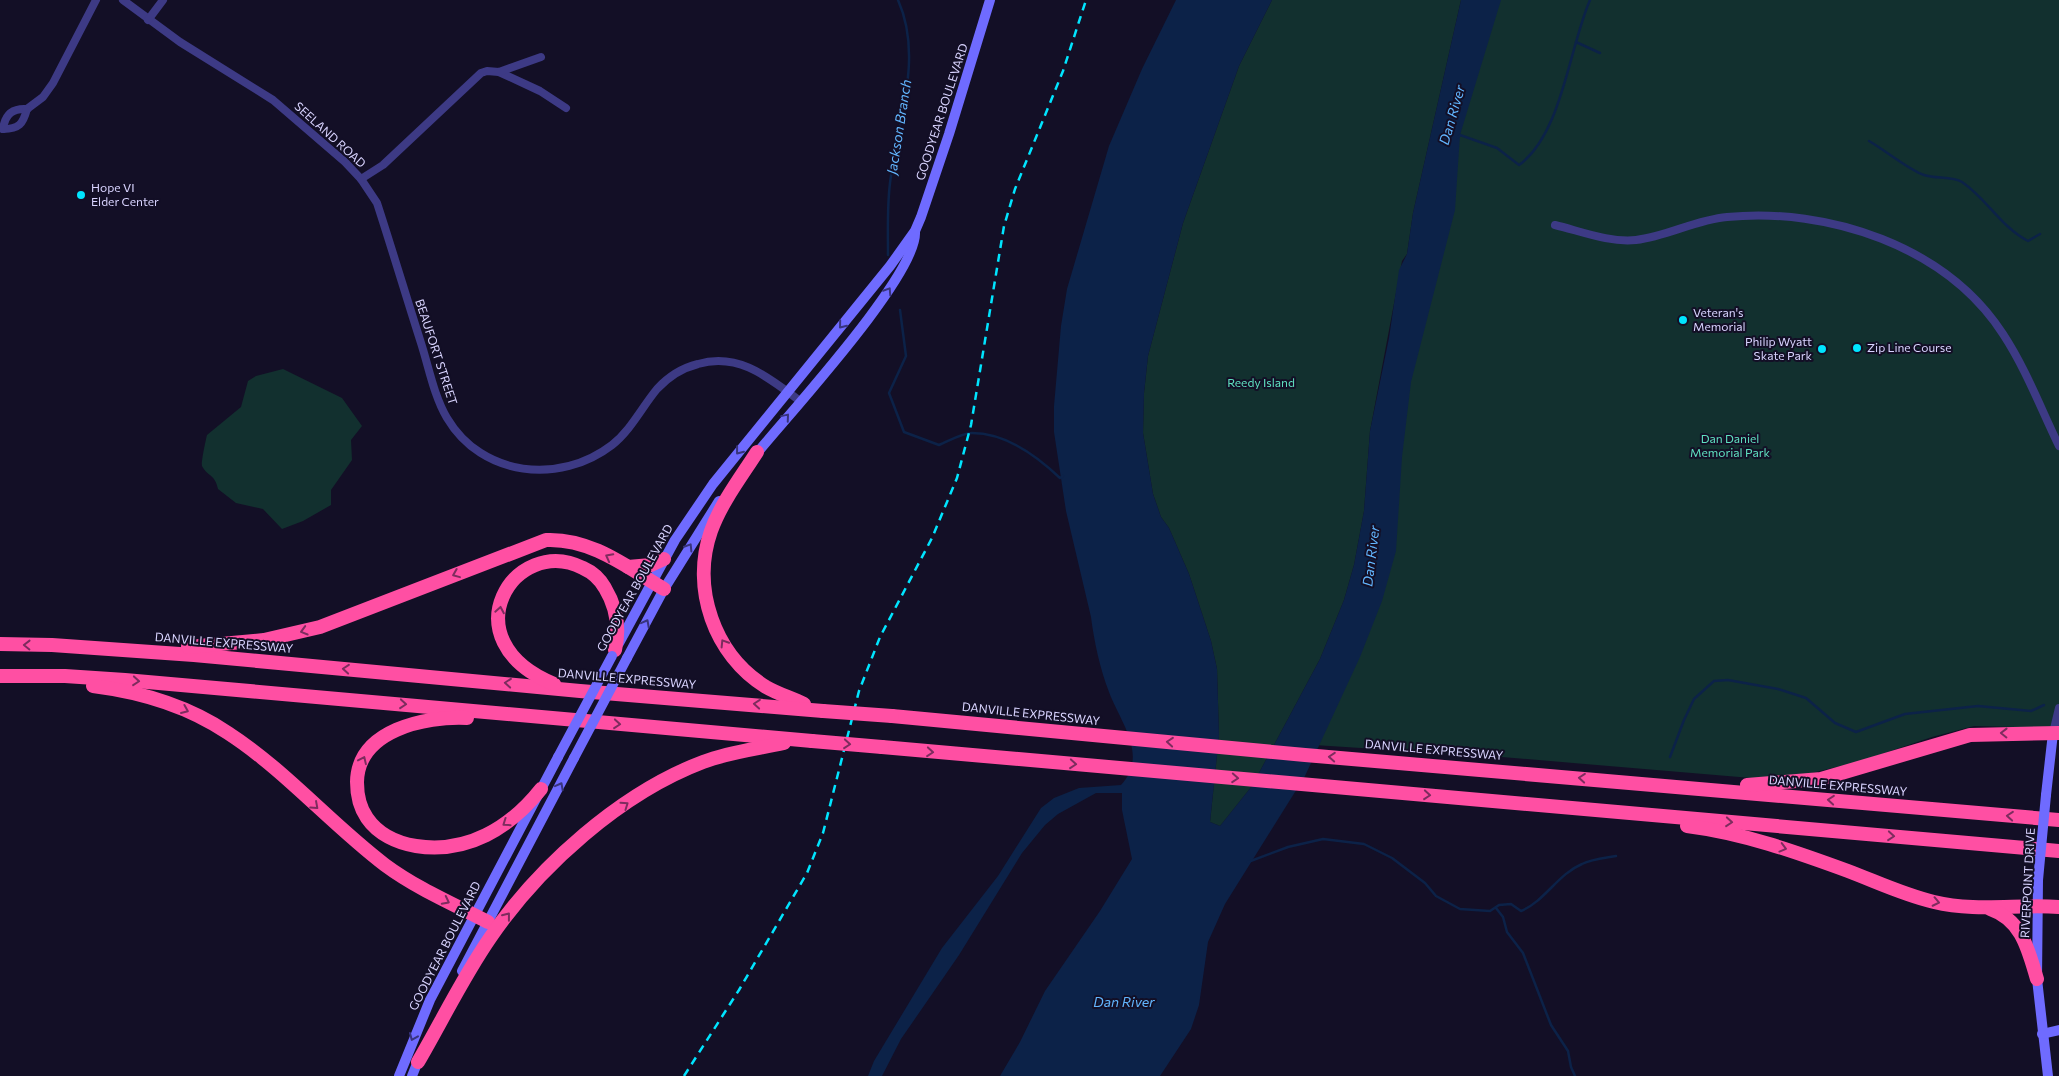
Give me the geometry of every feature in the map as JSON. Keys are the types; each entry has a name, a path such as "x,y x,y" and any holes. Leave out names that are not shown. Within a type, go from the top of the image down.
{"highway":[{"path":"757,452 727,500 712,531 704,568 709,611 726,646 752,675 783,695 821,710"},
{"path":"52,645 95,642 213,646 292,635 347,618 546,540 574,541 628,567 664,589"},
{"path":"628,567 650,565 664,559"},
{"path":"571,690 528,671 510,654 500,635 498,617 502,598 510,584 521,573 540,563 559,561 578,565 596,576 610,595 615,610 618,630 613,653"},
{"name":"DANVILLE EXPRESSWAY","path":"0,644 52,645 194,655 571,690 892,716 1380,761 2059,820"},
{"path":"0,676 125,680 2059,850"},
{"path":"18,676 138,694 165,702 208,720 247,746 387,866 427,891 488,922"},
{"path":"513,715 504,719 440,719 405,727 384,736 367,752 358,771 357,790 362,810 375,828 397,841 426,847 453,846 479,839 493,832 524,809 541,789"},
{"path":"1607,780 1626,778 1756,785 1796,783 1846,774 1970,735 2056,733"},
{"path":"418,1062 491,936 535,883 578,841 630,801 680,772 726,754 806,740"},
{"path":"1546,806 1568,814 1665,823 1737,836 1795,852 1908,895 1955,906 2037,905 2059,907"},
{"path":"1984,907 2001,912 2013,922 2024,937 2037,979"}],"main road":[{"name":"GOODYEAR BOULEVARD","path":"398,1076 430,1000 664,559 713,484 890,266 915,231 947,142 990,0"},
{"name":"GOODYEAR BOULEVARD","path":"412,1076 446,1000 664,589 716,505 757,452 884,298 908,258 915,237 915,231"},
{"name":"RIVERPOINT DRIVE","path":"2048,1076 2037,979 2037,905 2046,795 2056,733"},
{"path":"2042,1034 2059,1030"}],"street":[{"path":"28,109 10,112 4,119 2,130 17,128 22,123 28,109 43,97 53,83 96,0"},
{"name":"SEELAND ROAD","path":"123,0 148,20 273,100 361,178 383,165 482,74 487,71 499,72 541,57"},
{"path":"148,20 163,0"},
{"path":"499,72 540,91 566,108"},
{"name":"BEAUFORT STREET","path":"361,178 377,203 443,410 466,442 490,458 506,466 531,470 564,468 584,461 612,445 668,379 684,369 703,362 727,360 747,366 800,401"},
{"path":"1555,225 1610,238 1634,240 1708,219 1761,216 1827,223 1883,238 1935,268 1964,289 1984,310 2003,333 2014,352 2059,446"},
{"path":"2056,733 2059,708"}],"green space":[{"name":"Reedy Island","path":"1272,0 1461,0 1413,213 1407,254 1402,261 1370,431 1364,511 1354,565 1344,600 1320,659 1252,786 1220,826 1210,822 1219,736 1217,669 1211,641 1189,574 1169,528 1161,517 1153,494 1143,433 1144,393 1148,356 1183,223 1239,66"},
{"name":"Dan Daniel Memorial Park","path":"1499,0 2059,0 2059,728 1974,726 1932,737 1858,762 1807,774 1763,779 1502,757 1314,745 1404,401 1458,137"},
{"path":"283,369 342,398 362,426 351,440 352,460 331,490 331,505 303,521 282,529 263,509 236,503 218,489 215,481 204,470 202,464 207,435 241,407 248,381 256,376"}],"water":[{"name":"Dan River","path":"1176,0 1272,0 1239,66 1183,223 1148,356 1144,393 1143,433 1153,494 1161,517 1169,528 1189,574 1211,641 1217,669 1219,736 1210,822 1220,826 1252,786 1320,659 1344,600 1354,565 1364,511 1370,431 1389,338 1399,270 1407,254 1413,213 1461,0 1501,0 1460,135 1455,210 1411,382 1402,457 1396,551 1382,601 1360,657 1305,776 1225,904 1208,942 1199,1005 1191,1029 1160,1076 1000,1076 1020,1042 1045,991 1100,911 1132,859 1122,810 1122,793 1096,793 1058,814 1045,825 1022,853 959,955 901,1039 882,1076 868,1076 874,1061 942,948 998,876 1041,808 1054,798 1079,788 1121,785 1129,774 1132,762 1130,739 1109,692 1100,664 1066,511 1054,432 1054,406 1061,326 1067,289 1109,146 1142,69"}],"waterway":[{"name":"Jackson Branch","path":"888,255 890,183 909,68 909,45 905,22 898,0"},
{"path":"1458,137 1460,135 1497,148 1519,165 1534,151 1555,112 1590,0"},
{"path":"1576,42 1600,53"},
{"path":"1869,141 1917,172 1962,182 1979,196 2002,221 2028,241 2040,234"},
{"name":"Jackson Branch","path":"900,310 906,356 889,393 904,432 939,445 968,433 997,437 1009,441 1031,454 1060,478 1063,476"},
{"path":"1670,757 1694,699 1714,681 1728,680 1778,689 1806,698 1835,723 1856,732 1905,714 1978,706 2031,711 2044,705"},
{"path":"1248,862 1288,847 1323,839 1364,844 1392,858 1425,883 1436,896 1460,909 1490,911 1499,905 1511,904 1521,911 1530,907 1573,868 1590,861 1616,856"},
{"path":"1496,908 1503,917 1507,932 1523,953 1551,1025 1568,1051 1575,1076"}],"railway":[{"path":"684,1076 739,990 807,873 823,833 859,691 880,637 932,538 957,478 971,425 1004,226 1015,189 1063,71 1086,0"}],"place":[{"name":"Hope VI Elder Center","path":"81,195"},
{"name":"Veteran's Memorial","path":"1683,320"},
{"name":"Zip Line Course","path":"1857,348"},
{"name":"Philip Wyatt Skate Park","path":"1822,349"}]}
